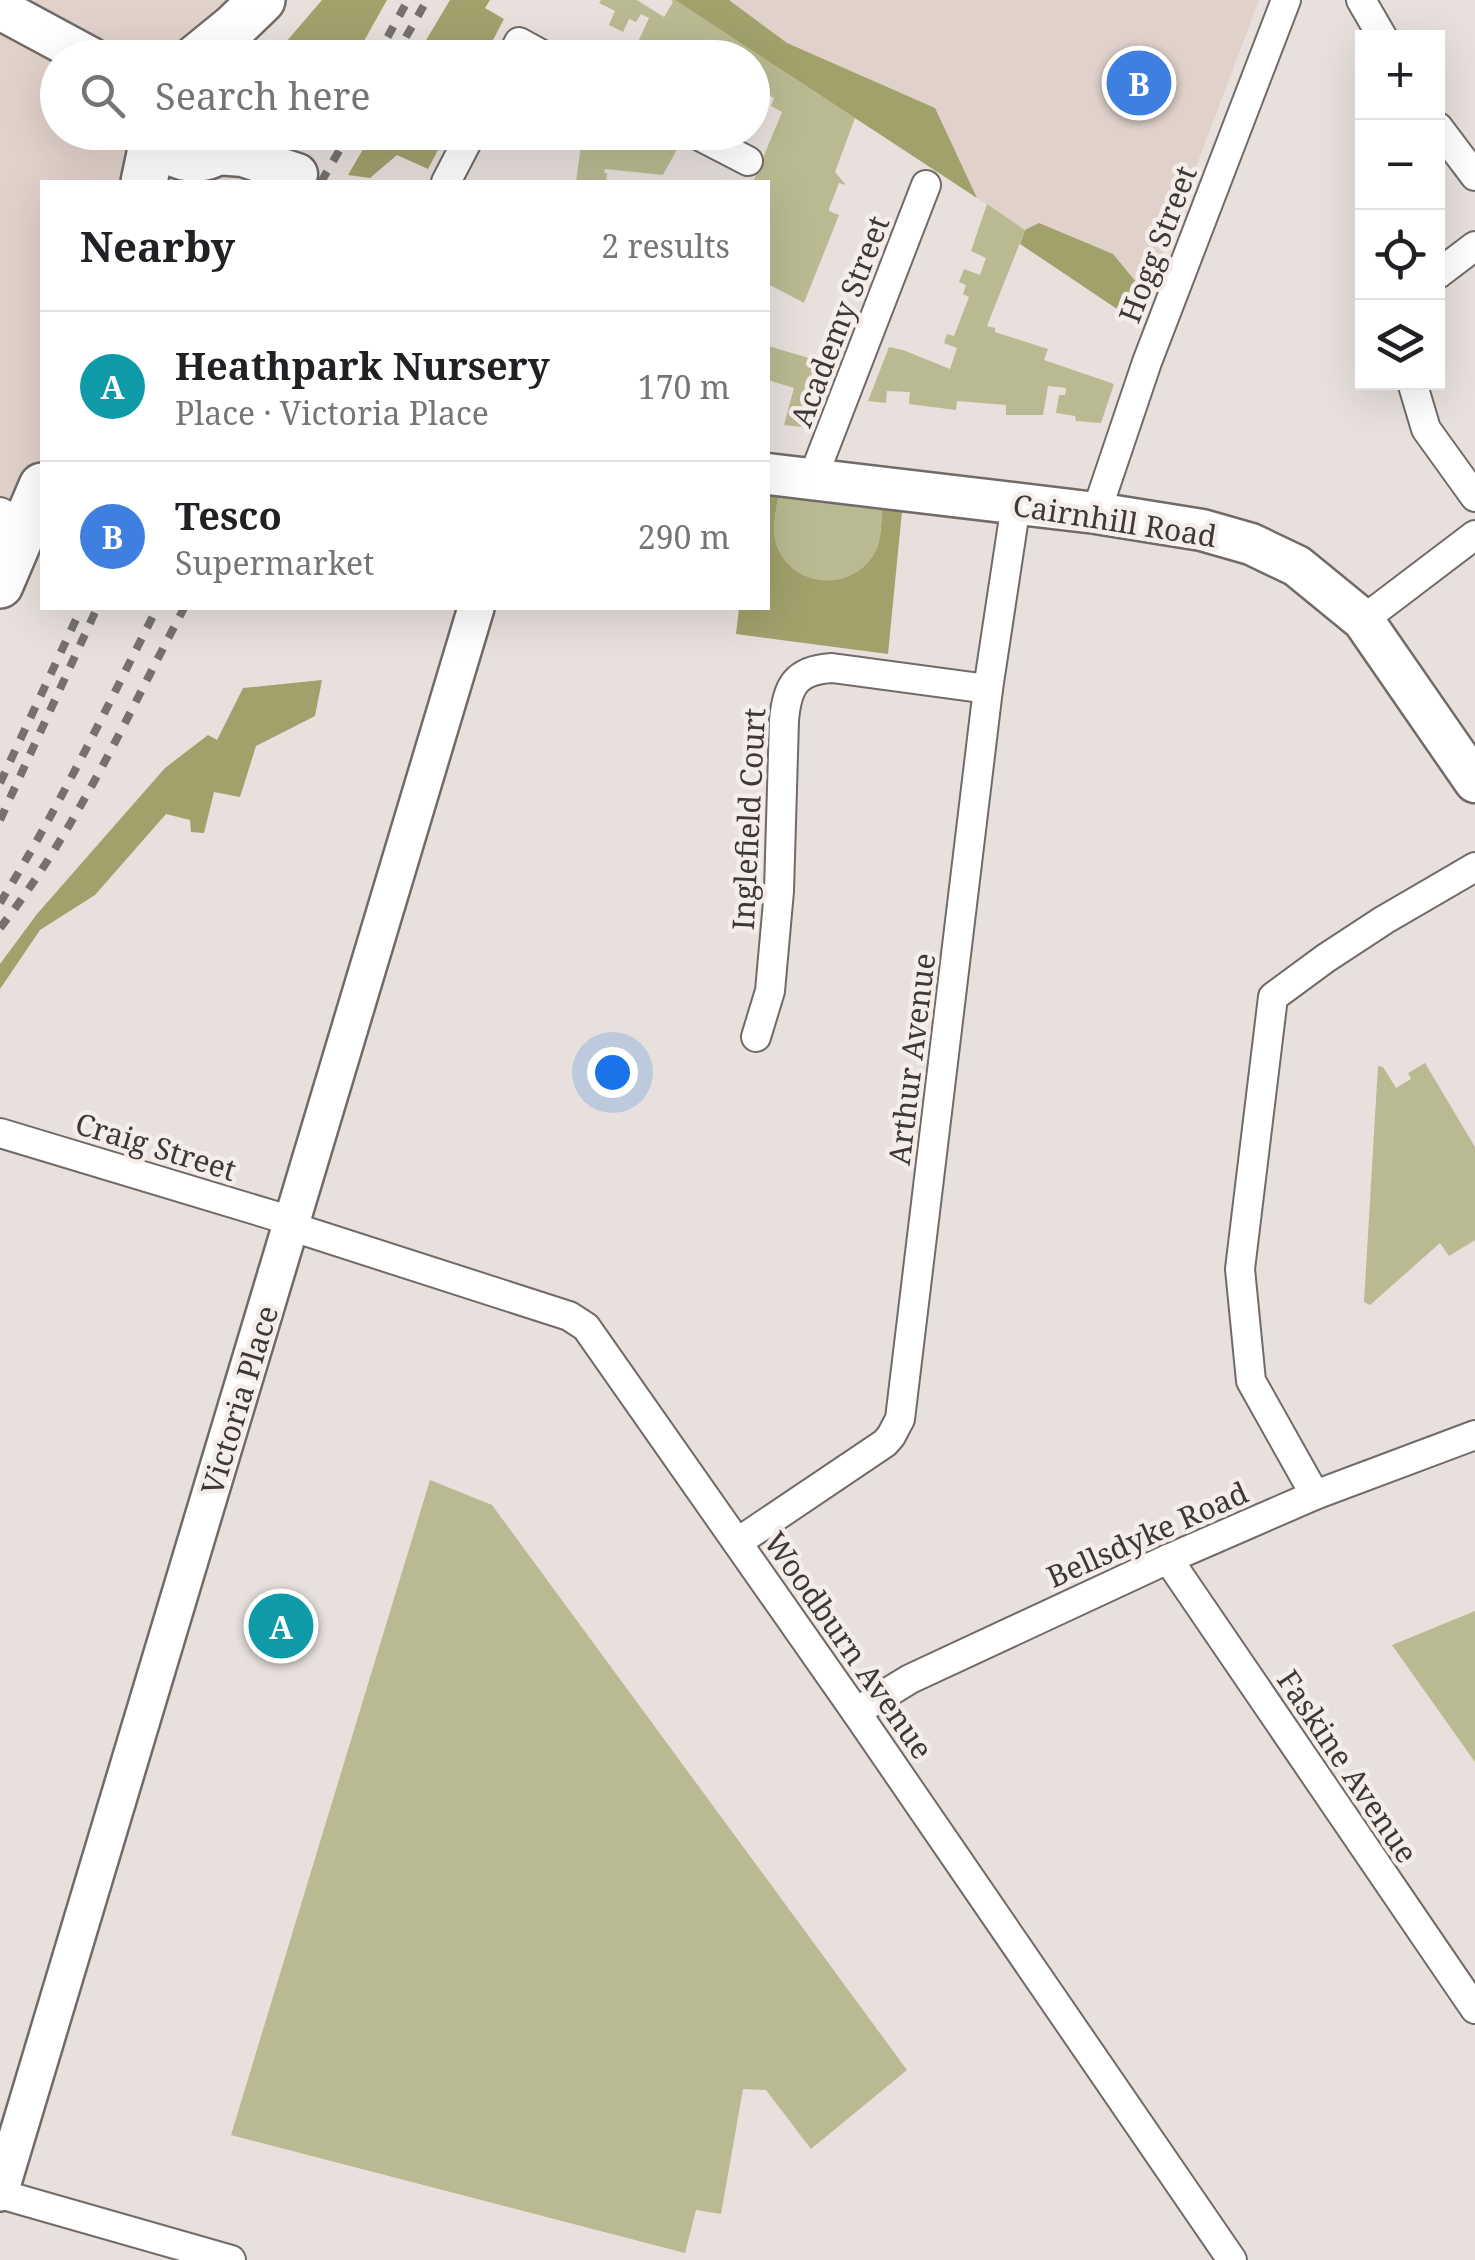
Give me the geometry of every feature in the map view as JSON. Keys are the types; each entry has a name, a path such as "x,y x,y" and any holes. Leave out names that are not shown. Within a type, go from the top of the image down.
{"main road":[{"path":"218,40 262,0"},
{"path":"253,40 272,0"},
{"path":"0,9 58,40"},
{"path":"144,180 151,150"},
{"path":"170,150 184,158 243,156 303,178"},
{"path":"275,150 303,178"},
{"name":"Cairnhill Road","path":"770,474 1096,512 1202,530 1251,544 1297,566 1363,620 1475,782"},
{"path":"0,585 23,508"}],"street":[{"name":"Hogg Street","path":"1096,512 1185,260 1286,0"},
{"path":"1360,0 1378,30"},
{"path":"1445,136 1475,176"},
{"path":"447,180 463,150"},
{"path":"726,150 748,162"},
{"name":"Academy Street","path":"812,480 926,185"},
{"path":"1445,269 1475,246"},
{"path":"1414,390 1426,428 1475,498"},
{"name":"Arthur Avenue","path":"738,1542 884,1443 900,1419 988,689 1016,504"},
{"path":"1363,620 1475,535"},
{"name":"Victoria Place","path":"0,2194 475,610"},
{"name":"Inglefield Court","path":"756,1037 770,991 779,891 784,720 789,690 810,672 832,668 988,689"},
{"path":"1315,1495 1251,1381 1240,1270 1274,997 1384,920 1475,866"},
{"name":"Craig Street","path":"0,1133 293,1224"},
{"name":"Woodburn Avenue","path":"293,1224 578,1320 592,1333 1232,2260"},
{"name":"Bellsdyke Road","path":"856,1712 910,1679 1168,1559 1315,1495 1475,1435"},
{"name":"Faskine Avenue","path":"1168,1559 1475,2009"},
{"path":"0,2194 231,2260"}],"shaded area":[{"path":"0,0 262,0 216,40 40,40 40,150 148,150 144,180 40,180 40,489 0,583"},
{"path":"675,0 1259,0 1143,307 770,62 770,40 736,40"}],"green space":[{"path":"322,0 387,0 365,40 288,40"},
{"path":"450,0 490,0 485,8 504,19 493,40 426,40"},
{"path":"637,0 664,17 671,0 675,0 736,40 639,40 649,18 641,14 636,22 629,19 623,32 609,25 615,11 599,3"},
{"path":"675,0 729,0 787,43 935,108 977,198 770,62 770,40 736,40"},
{"path":"770,62 855,118 835,172 846,185 839,183 829,209 839,215 804,303 770,285 770,180 754,180 766,150 770,150 782,112 771,106 774,98 770,96"},
{"path":"363,150 438,150 428,169 397,155 370,178 348,175"},
{"path":"580,150 677,150 663,175 605,169 606,180 576,180"},
{"path":"987,204 1025,230 987,326 1048,349 1044,360 1114,384 1101,423 1076,421 1075,416 1056,413 1059,395 1065,395 1066,388 1048,386 1043,415 1006,415 1006,405 957,401 956,410 909,404 910,392 887,391 886,403 868,401 889,347 950,369 957,348 944,343 947,334 954,336 969,297 963,294 966,285 959,282 964,269 980,275 986,258 971,251"},
{"path":"1039,223 1113,254 1141,288 1143,307 1135,321 1020,244 1025,230"},
{"path":"770,347 826,363 801,427 784,425 794,388 770,381"},
{"path":"770,496 778,497 774,532 783,558 807,577 822,580 837,580 864,567 878,543 882,508 902,511 888,654 736,634 739,610 770,610"},
{"path":"778,497 882,508 880,538 874,554 864,567 837,580 807,577 783,558 776,543"},
{"path":"322,680 315,716 256,746 240,797 214,792 204,833 191,832 190,820 166,814 95,895 40,930 0,989 0,964 37,914 165,768 208,735 217,740 243,688"},
{"path":"1425,1063 1475,1147 1475,1240 1449,1256 1440,1243 1370,1305 1364,1302 1378,1066 1383,1067 1396,1088 1411,1079 1408,1073"},
{"path":"430,1480 492,1505 907,2070 811,2149 766,2090 743,2089 721,2214 696,2210 685,2253 231,2135"},
{"path":"1475,1611 1475,1762 1392,1645"}],"railway":[{"path":"386,40 408,0"},
{"path":"404,40 427,0"},
{"path":"322,180 340,150"},
{"path":"0,820 96,610"},
{"path":"0,903 62,794 156,610"},
{"path":"0,928 77,813 183,610"},
{"path":"0,783 80,611"}],"place":[{"name":"Tesco","path":"1139,83"},
{"name":"Heathpark Nursery","path":"281,1626"}]}
